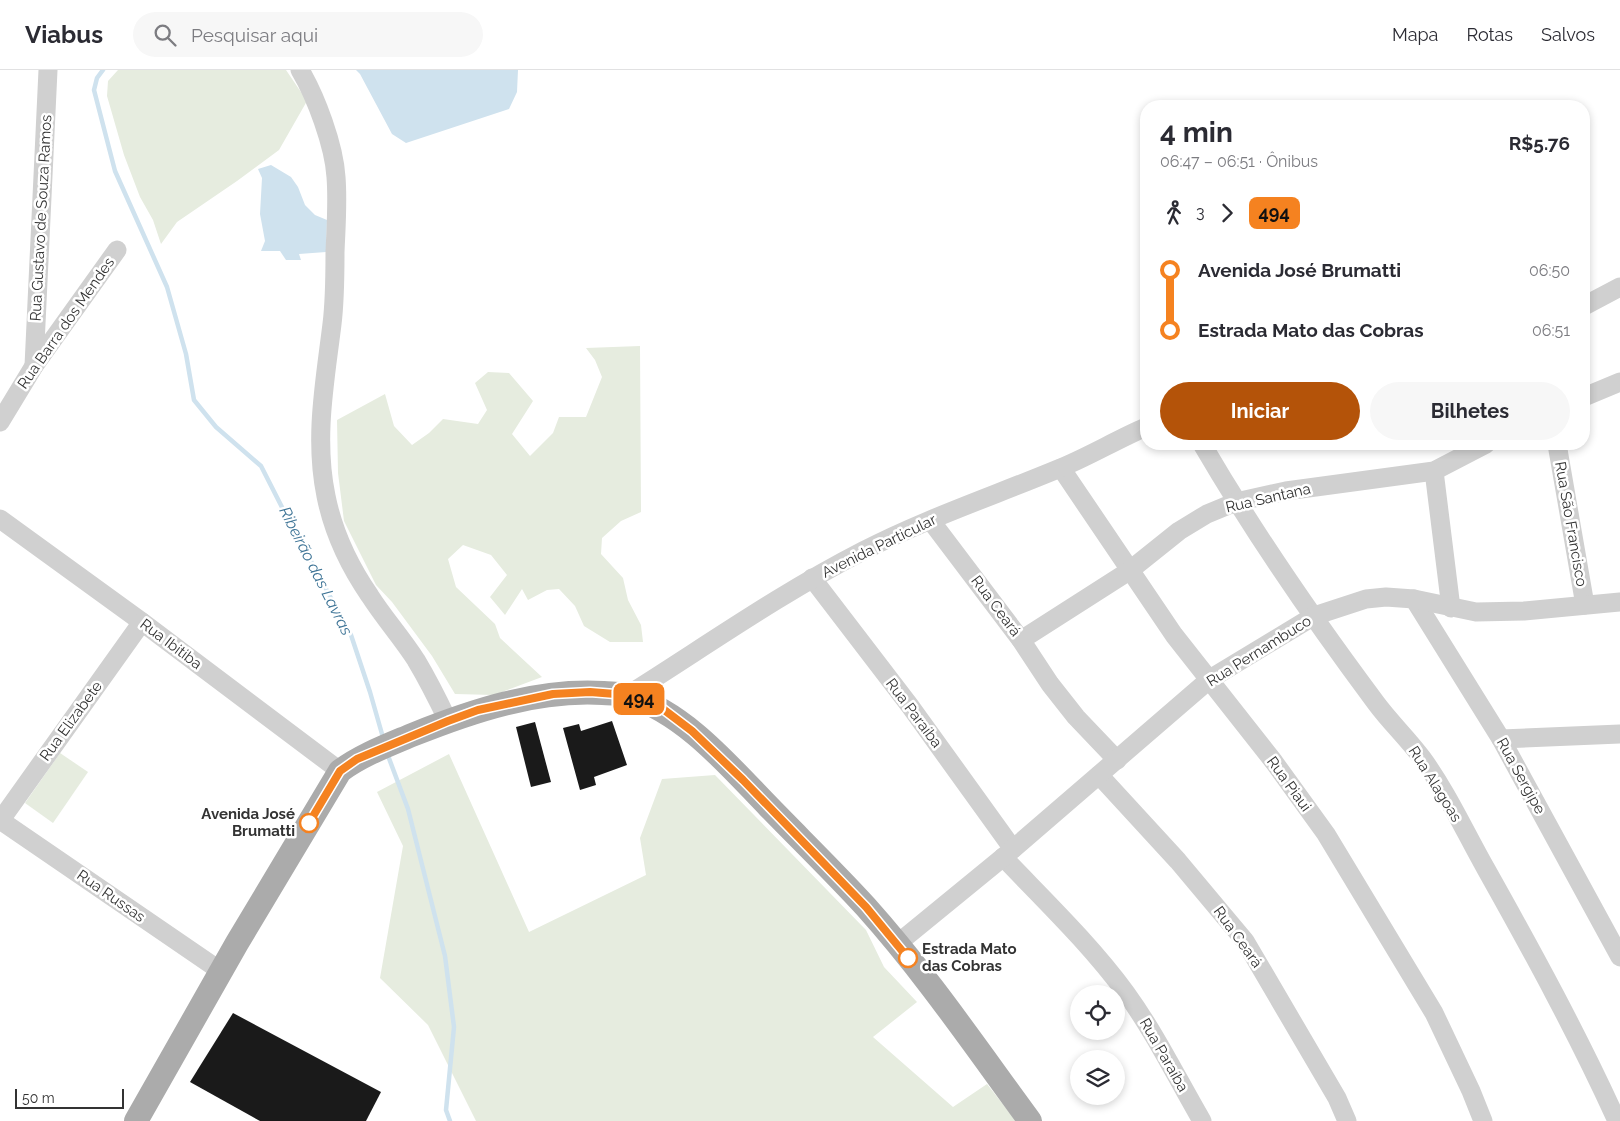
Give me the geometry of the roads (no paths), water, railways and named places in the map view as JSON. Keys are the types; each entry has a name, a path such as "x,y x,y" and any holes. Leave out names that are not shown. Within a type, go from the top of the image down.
{"main road":[{"path":"136,1121 340,771 357,759 478,710 553,694 590,692 628,695 663,709 692,731 743,780 866,907 897,944 1030,1121"}],"street":[{"name":"Rua Gustavo de Souza Ramos","path":"34,366 48,70"},
{"path":"300,70 308,83 319,111 330,144 336,175 332,322 320,424 320,463 326,498 336,529 352,567 370,597 416,659 448,721"},
{"name":"Rua Barra dos Mendes","path":"0,422 34,366 117,250"},
{"path":"1590,303 1620,287"},
{"path":"1590,394 1620,382"},
{"name":"Avenida Particular","path":"628,695 812,578 864,550 931,520 1061,468 1140,430"},
{"name":"Rua Alagoas","path":"1206,450 1236,502 1314,616 1377,704 1422,759 1442,790 1512,914 1597,1077 1617,1121"},
{"name":"Rua Santana","path":"1021,640 1129,570 1179,531 1208,514 1236,502 1286,491 1434,471 1474,450"},
{"name":"Rua São Francisco","path":"1558,450 1585,605"},
{"name":"Rua Piaui","path":"1061,468 1174,635 1210,679 1326,834 1434,1013 1483,1121"},
{"path":"1434,471 1451,608"},
{"name":"Rua Ibitiba","path":"0,519 142,622 340,771"},
{"name":"Rua Ceará","path":"931,520 1021,640 1050,684 1076,716 1117,760"},
{"name":"Rua Paraíba","path":"812,578 910,706 1008,853 1125,992 1147,1025 1202,1121"},
{"name":"Rua Pernambuco","path":"897,944 1099,776 1210,679 1314,616 1366,599 1386,597 1414,599 1476,612 1524,611 1620,602"},
{"name":"Rua Sergipe","path":"1414,599 1500,739 1620,957"},
{"name":"Rua Elizabete","path":"0,820 142,622"},
{"path":"1500,739 1620,734"},
{"name":"Rua Ceará","path":"1099,776 1178,861 1245,941 1337,1098 1347,1121"},
{"name":"Rua Russas","path":"0,820 222,972"}],"water":[{"path":"356,70 518,70 517,92 509,109 406,143 392,134 360,74"},
{"path":"271,165 291,177 298,187 305,205 315,215 327,220 326,252 299,254 301,260 286,260 280,251 261,251 265,241 260,214 262,178 258,169"}],"waterway":[{"name":"Ribeirão das Lavras","path":"103,70 97,78 94,90 115,171 167,287 186,354 194,400 216,427 261,466 351,635 384,741"},
{"name":"Ribeirão das Lavras","path":"387,753 408,809 445,956 454,1027 446,1110 450,1121"}],"place":[{"name":"Avenida José Brumatti","path":"309,823"},
{"name":"Estrada Mato das Cobras","path":"908,958"}]}
